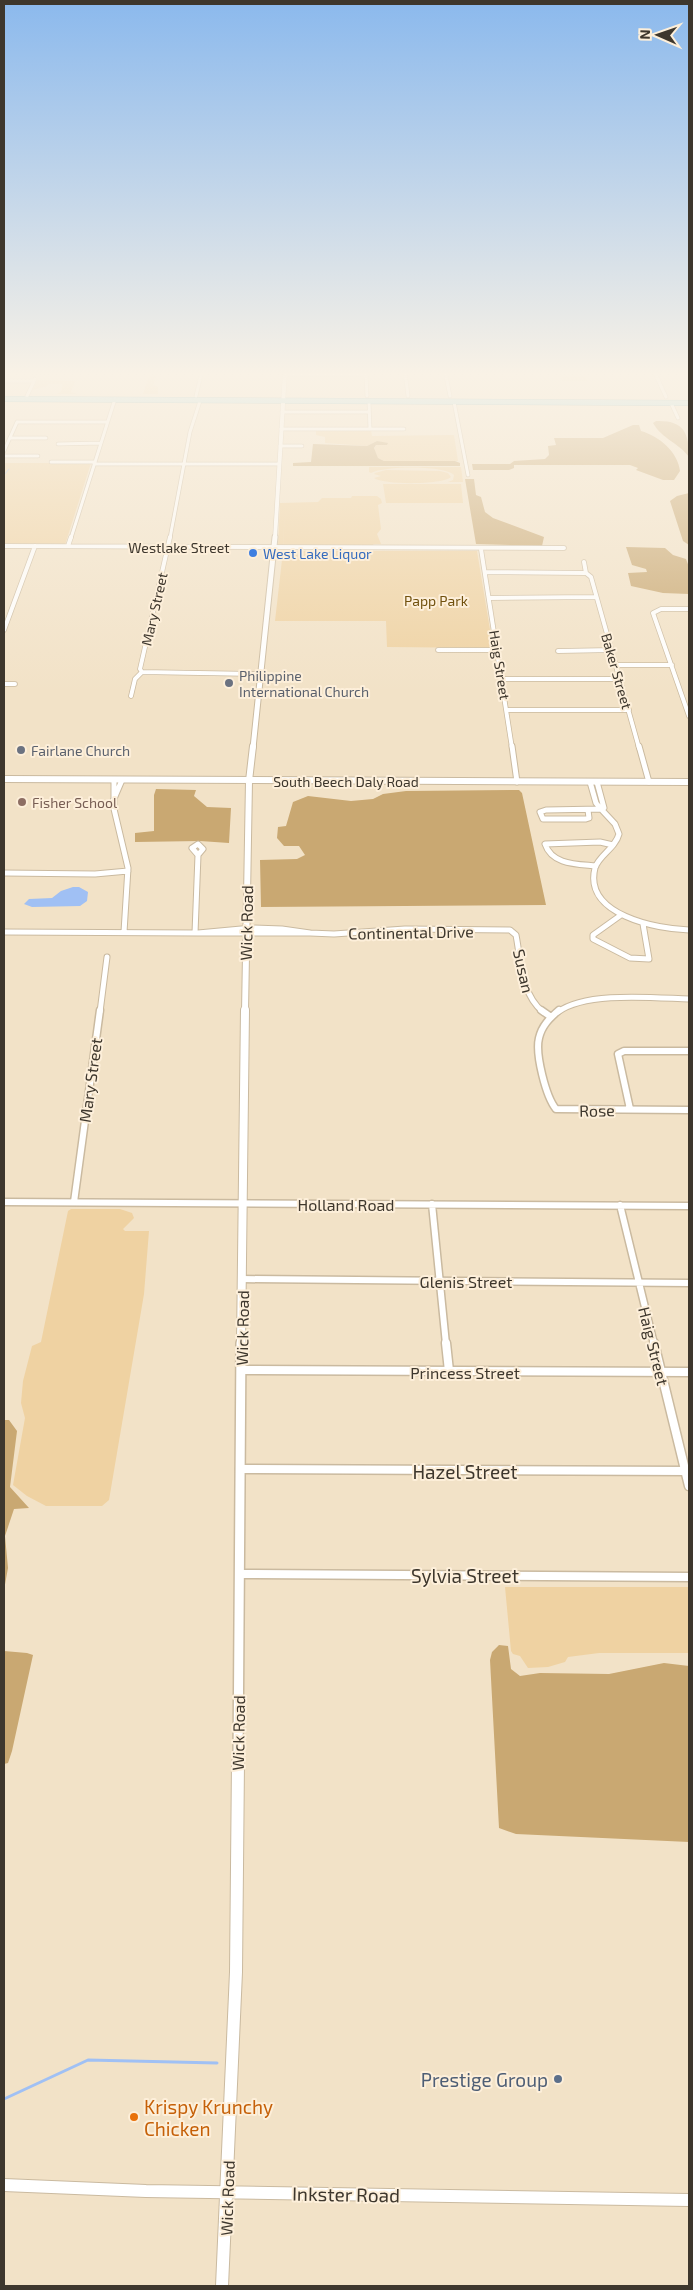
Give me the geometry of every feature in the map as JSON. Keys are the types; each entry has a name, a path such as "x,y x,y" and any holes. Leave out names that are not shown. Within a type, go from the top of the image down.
{"street":[{"path":"68,546 89,478"},
{"name":"Mary Street","path":"131,696 137,674 142,672 140,668 169,547 181,478"},
{"name":"Wick Road","path":"222,2286 228,2192 236,1972 242,1203 249,781 274,548 278,478"},
{"name":"Westlake Street","path":"4,546 564,548"},
{"path":"4,630 35,546"},
{"name":"Haig Street","path":"481,549 518,782"},
{"name":"Baker Street","path":"584,562 586,573 591,577 649,782"},
{"path":"485,572 586,573"},
{"path":"489,598 596,597"},
{"path":"689,609 656,610 653,614 689,716"},
{"path":"438,650 498,650"},
{"path":"558,651 612,650"},
{"path":"616,665 672,665"},
{"path":"142,672 148,674 260,674"},
{"path":"503,678 620,679"},
{"path":"4,684 15,684"},
{"path":"508,710 629,710"},
{"name":"South Beech Daly Road","path":"4,779 689,782"},
{"path":"114,780 113,801 124,841 128,871 124,932"},
{"path":"113,801 122,780"},
{"path":"590,782 596,803 619,830 617,839 596,866 594,882 598,892 609,906 621,915 643,924 671,930 689,930"},
{"path":"588,810 589,818 586,820 543,819 540,812 546,810 604,808 597,782"},
{"path":"596,866 554,858 547,852 546,844 600,842 613,845"},
{"path":"195,933 198,855"},
{"path":"4,873 95,874 128,871"},
{"path":"621,915 593,935 593,939 624,956 647,960 649,959 643,924"},
{"name":"Continental Drive","path":"4,932 195,933 292,929 310,933 355,933 405,929 512,932"},
{"name":"Susan","path":"512,932 516,935 530,998 539,1010 551,1017"},
{"name":"Mary Street","path":"74,1202 107,957"},
{"path":"551,1017 567,1006 588,999 689,999"},
{"name":"Rose","path":"551,1017 540,1036 541,1060 550,1102 556,1109 689,1110"},
{"path":"630,1110 618,1054 624,1051 689,1051"},
{"name":"Holland Road","path":"4,1202 689,1206"},
{"path":"432,1204 449,1372"},
{"name":"Haig Street","path":"620,1205 687,1471 689,1486"},
{"name":"Glenis Street","path":"242,1280 689,1283"},
{"name":"Princess Street","path":"241,1370 689,1372"},
{"name":"Hazel Street","path":"240,1470 687,1471"},
{"name":"Sylvia Street","path":"240,1574 689,1577"},
{"name":"Inkster Road","path":"4,2185 146,2191 689,2200"}],"green space":[{"path":"4,478 86,478 65,545 4,544"},
{"path":"374,478 450,478 425,483 389,482"},
{"path":"453,478 462,478 463,482 448,482"},
{"path":"383,484 461,484 463,503 386,503"},
{"path":"352,496 377,496 381,499 382,503 378,505 381,529 377,534 381,544 373,544 375,547 283,547 285,509 283,545 278,545 280,503 318,502 322,498 351,498"},
{"name":"Papp Park","path":"283,551 477,551 493,648 387,647 386,621 275,621"},
{"path":"71,1209 120,1209 132,1213 134,1218 123,1229 125,1231 149,1231 144,1294 109,1500 102,1506 46,1506 27,1496 13,1485 25,1418 21,1403 23,1381 32,1346 41,1342 68,1211"},
{"path":"505,1587 689,1587 689,1653 599,1653 568,1657 565,1662 548,1667 528,1668 520,1656 513,1654 511,1651"}],"shaded area":[{"path":"657,478 675,478 674,480"},
{"path":"465,479 474,479 476,495 481,497 485,512 493,518 544,537 542,546 476,544"},
{"path":"689,493 689,545 683,541 670,501 677,496"},
{"path":"626,547 665,548 673,555 686,559 689,567 689,594 663,593 631,586 628,573 647,572 646,569 632,565"},
{"path":"156,789 196,790 194,796 207,807 231,808 229,843 200,841 135,842 135,833 154,831 154,795"},
{"path":"519,790 522,793 546,905 261,907 260,860 297,859 305,855 299,846 284,846 277,838 278,827 286,826 293,802 308,796 351,801 373,799 383,794 406,791"},
{"path":"4,1420 9,1420 17,1431 10,1487 29,1508 14,1509 5,1536 8,1568 4,1590"},
{"path":"499,1645 508,1646 511,1669 520,1676 540,1673 609,1674 664,1663 689,1666 689,1842 516,1834 499,1828 490,1660 492,1652"},
{"path":"4,1651 33,1655 12,1751 8,1763 4,1764"}],"water":[{"path":"79,887 88,892 87,901 80,906 32,907 24,904 29,899 52,898 61,891"}],"waterway":[{"path":"4,2099 88,2060 217,2063"}],"place":[{"name":"West Lake Liquor","path":"253,553"},
{"name":"Philippine International Church","path":"229,683"},
{"name":"Fairlane Church","path":"21,750"},
{"name":"Fisher School","path":"22,802"},
{"name":"Prestige Group","path":"558,2079"},
{"name":"Krispy Krunchy Chicken","path":"134,2117"}]}
